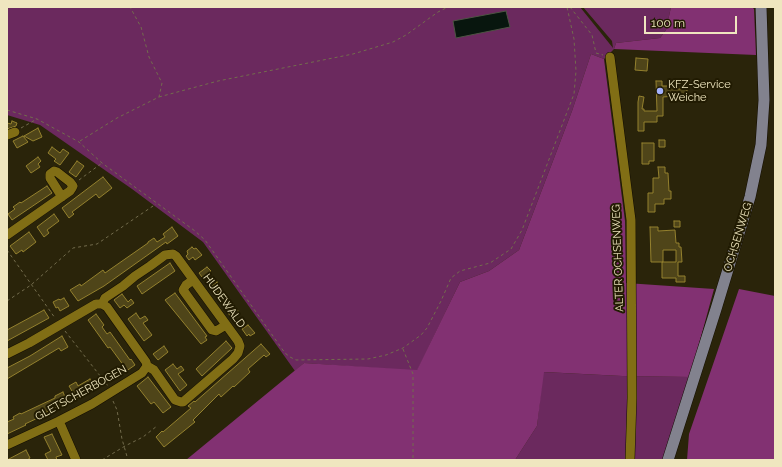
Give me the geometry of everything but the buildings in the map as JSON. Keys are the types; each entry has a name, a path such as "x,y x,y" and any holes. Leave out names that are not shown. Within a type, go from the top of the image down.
{"main road":[{"name":"OCHSENWEG","path":"668,460 750,197 760,152 764,100 760,7"}],"street":[{"name":"ALTER OCHSENWEG","path":"610,57 631,220 632,398 630,460"},
{"path":"7,235 62,197 70,191 73,186 70,182 54,171 50,174 50,178 62,197"},
{"name":"HUDEWALD","path":"102,304 108,295 165,255 169,254 176,256 238,341 240,346 238,353 183,402 176,400 154,370 147,366"},
{"path":"193,280 186,285 184,290 212,330 216,332 226,325"},
{"path":"7,354 30,343 96,304 102,304 112,313 146,362 147,366"},
{"name":"GLETSCHERBOGEN","path":"7,446 59,421 110,392 142,372 147,366"},
{"path":"59,421 76,460"}],"path":[{"path":"130,7 141,27 149,57 162,83 159,97"},
{"path":"79,142 117,118 159,97 218,81 353,54 393,42 406,36 438,12 448,7"},
{"path":"7,110 38,119 79,142 102,163 156,204 195,231 205,240 285,353 290,357 296,360 368,359 386,355 403,348 421,335 427,328 451,278 460,271 490,263 511,249 522,230 574,94 576,71 574,39 567,7"},
{"path":"570,7 592,36 596,53 610,57"},
{"path":"11,134 38,119"},
{"path":"73,186 102,163"},
{"path":"7,301 31,285 73,248 97,244 156,204"},
{"path":"403,348 413,374 413,460"},
{"path":"110,392 117,410 122,439 128,460"},
{"path":"102,460 125,446 143,438 157,426"}],"shaded area":[{"path":"7,7 580,7 613,48 612,41 583,7 671,7 666,30 660,38 616,43 614,49 604,59 591,54 572,111 519,250 489,271 460,282 417,371 304,363 295,371 203,242 132,189 40,125 7,115"},
{"path":"671,7 752,7 754,9 756,55 614,49 616,43 660,38 666,30"},
{"path":"506,11 510,27 456,38 453,21"},
{"path":"591,54 604,59 625,221 626,283 714,289 690,377 622,376 544,372 537,426 515,460 186,460 304,363 417,370 460,282 489,271 519,250 572,111"},
{"path":"739,289 775,296 775,460 687,460 689,434"},
{"path":"543,372 622,376 690,377 664,460 515,460 537,426"}],"place":[{"name":"KFZ-Service Weiche","path":"660,91"}]}
